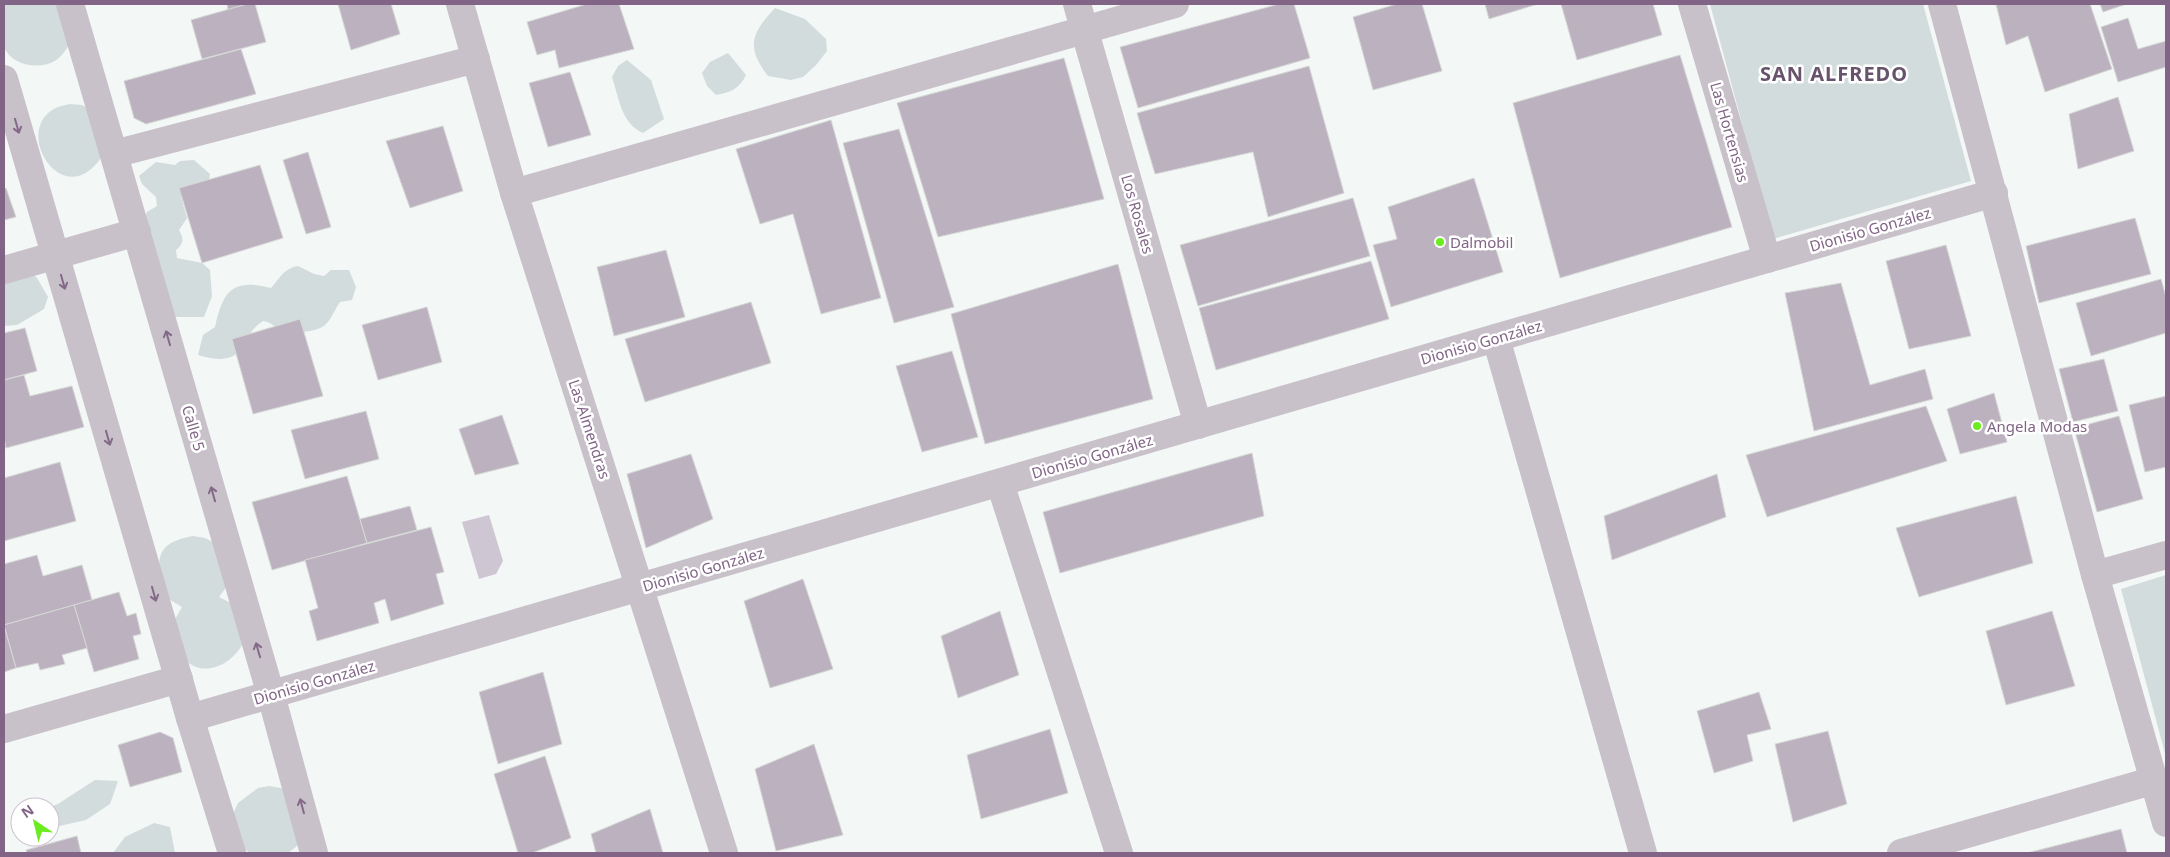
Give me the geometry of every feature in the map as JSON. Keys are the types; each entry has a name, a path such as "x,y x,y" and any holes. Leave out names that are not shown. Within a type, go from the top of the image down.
{"street":[{"name":"Calle 5","path":"70,4 271,694 314,853"},
{"name":"Las Almendras","path":"460,4 514,193 641,587 724,853"},
{"path":"514,193 1081,16 1174,4"},
{"name":"Las Hortensias","path":"1692,4 1767,259"},
{"path":"1942,4 2095,575 2166,823"},
{"name":"Los Rosales","path":"1081,16 1198,425"},
{"path":"114,154 476,59"},
{"path":"4,79 178,679 232,853"},
{"name":"Dionisio González","path":"190,718 1994,193"},
{"path":"4,270 137,232"},
{"path":"1496,338 1643,853"},
{"path":"1000,483 1119,853"},
{"path":"2095,575 2166,555"},
{"path":"4,729 178,679"},
{"path":"1901,853 2155,780"}],"shaded area":[{"path":"4,4 62,4 70,43 62,55 49,64 34,66 19,62 13,58 3,43"},
{"path":"1710,4 1923,4 1971,181 1773,239"},
{"path":"775,8 805,19 826,39 827,51 803,77 791,80 768,76 756,56 754,40 761,25"},
{"path":"728,53 746,75 734,89 716,95 707,86 702,73 710,62"},
{"path":"627,60 651,80 664,119 643,133 636,129 625,116 612,77 618,66"},
{"path":"70,104 82,105 92,111 104,153 88,172 71,177 56,171 45,159 39,143 40,126 50,112"},
{"path":"194,160 210,174 208,189 194,197 181,197 187,218 179,230 182,241 176,250 177,258 202,263 210,270 212,296 204,317 173,317 145,217 147,212 157,206 156,197 142,184 139,176 156,162 175,165 180,161"},
{"path":"298,266 314,274 324,276 331,270 349,270 356,287 352,300 340,302 327,323 316,330 290,332 263,321 252,330 240,351 229,358 217,359 198,355 203,335 215,327 222,304 231,290 238,286 247,285 271,288 286,271"},
{"path":"25,267 37,278 48,297 44,309 17,325 4,326 4,269"},
{"path":"489,515 503,561 496,574 479,579 462,522"},
{"path":"193,536 205,538 215,543 227,586 219,597 231,603 242,645 231,659 223,664 207,669 198,668 190,664 181,654 173,623 182,607 167,598 161,576 160,558 163,550 169,544"},
{"path":"2166,575 2166,757 2121,589"},
{"path":"95,780 118,781 110,804 86,820 60,826 60,803"},
{"path":"269,786 281,788 291,794 303,836 297,846 288,853 250,853 243,848 233,814 238,803 258,788"},
{"path":"154,823 170,827 175,853 113,853 125,837"}],"building":[{"path":"227,4 247,4 228,10"},
{"path":"247,4 255,4 266,42 202,59 191,20"},
{"path":"338,4 391,4 400,34 351,50"},
{"path":"587,4 619,4 634,49 559,68 555,50 537,55 527,22"},
{"path":"1279,4 1294,4 1310,58 1138,108 1120,47"},
{"path":"1397,4 1422,4 1442,71 1373,90 1353,17"},
{"path":"1485,4 1538,4 1489,19"},
{"path":"1561,4 1653,4 1662,35 1577,60"},
{"path":"1996,4 2090,4 2112,69 2045,92 2028,36 2006,45"},
{"path":"2100,4 2127,4 2103,12"},
{"path":"2128,18 2138,49 2166,41 2166,67 2118,82 2101,27"},
{"path":"241,49 256,94 146,124 134,118 124,81"},
{"path":"1680,55 1732,227 1560,278 1513,103"},
{"path":"1064,58 1104,199 938,237 897,103"},
{"path":"1309,66 1344,193 1268,217 1253,152 1155,174 1137,113"},
{"path":"570,72 591,135 548,147 529,83"},
{"path":"2118,97 2134,151 2078,169 2069,114"},
{"path":"831,120 881,298 821,314 793,214 760,224 736,149"},
{"path":"443,126 463,191 410,208 386,141"},
{"path":"899,129 954,307 894,323 843,143"},
{"path":"308,152 331,227 306,234 283,160"},
{"path":"260,165 283,238 202,263 179,188"},
{"name":"Dalmobil","path":"1474,178 1503,272 1391,307 1373,245 1397,239 1388,207"},
{"path":"6,188 16,217 4,220 4,189"},
{"path":"1353,198 1370,256 1198,306 1180,245"},
{"path":"2135,218 2151,274 2039,303 2026,246"},
{"path":"1946,245 1971,336 1909,349 1886,261"},
{"path":"666,250 685,317 614,336 597,267"},
{"path":"1371,261 1389,319 1216,370 1199,308"},
{"path":"1118,264 1153,399 985,444 951,314"},
{"path":"2161,279 2166,297 2166,333 2091,356 2076,303"},
{"path":"1841,283 1870,385 1925,369 1933,399 1814,431 1785,293"},
{"path":"751,302 771,363 645,402 625,339"},
{"path":"427,307 442,362 378,380 362,325"},
{"path":"300,319 323,396 253,414 232,339"},
{"path":"25,328 37,371 4,380 4,333"},
{"path":"952,351 978,437 922,452 896,366"},
{"path":"2104,359 2118,411 2073,422 2059,369"},
{"path":"24,375 30,396 72,386 84,427 6,448 4,437 4,380"},
{"name":"Angela Modas","path":"1994,393 2007,442 1960,454 1947,409"},
{"path":"2166,396 2166,467 2145,472 2129,405"},
{"path":"1926,406 1947,461 1767,517 1746,455"},
{"path":"366,411 379,459 305,479 291,430"},
{"path":"502,415 519,464 475,475 459,429"},
{"path":"2119,416 2143,499 2097,512 2074,428"},
{"path":"1252,453 1264,516 1060,573 1043,512"},
{"path":"691,454 713,519 646,548 627,474"},
{"path":"60,462 76,521 4,541 4,478"},
{"path":"1717,474 1726,517 1612,560 1604,516"},
{"path":"347,476 367,543 272,570 252,502"},
{"path":"2016,496 2033,563 1919,597 1896,528"},
{"path":"410,506 417,530 367,543 360,519"},
{"path":"431,527 444,572 436,574 444,604 391,621 385,599 374,603 379,623 317,641 309,611 318,608 305,560"},
{"path":"37,555 43,576 82,565 92,600 4,625 4,564"},
{"path":"803,579 833,669 770,688 744,601"},
{"path":"119,592 127,616 136,613 141,634 133,636 139,659 94,672 74,605"},
{"path":"74,605 87,648 62,655 65,664 40,670 38,663 16,668 4,625"},
{"path":"1000,611 1019,675 958,698 941,636"},
{"path":"2052,611 2075,686 2006,705 1986,631"},
{"path":"4,626 16,668 4,672"},
{"path":"543,672 562,744 498,764 479,692"},
{"path":"1759,692 1771,729 1747,735 1753,761 1714,773 1697,711"},
{"path":"1050,729 1068,793 981,819 967,755"},
{"path":"1828,731 1847,804 1793,822 1775,744"},
{"path":"160,732 173,738 182,772 130,787 118,745"},
{"path":"814,744 843,835 776,851 755,769"},
{"path":"545,756 571,838 532,853 518,853 494,774"},
{"path":"650,809 663,853 596,853 591,834"},
{"path":"2121,829 2127,853 2027,853"},
{"path":"77,836 81,853 27,853 26,850 37,847 60,847 60,841"}],"place":[{"name":"Dalmobil","path":"1440,242"},
{"name":"Angela Modas","path":"1977,426"}],"district":[{"name":"SAN ALFREDO","path":"1834,73"}]}
